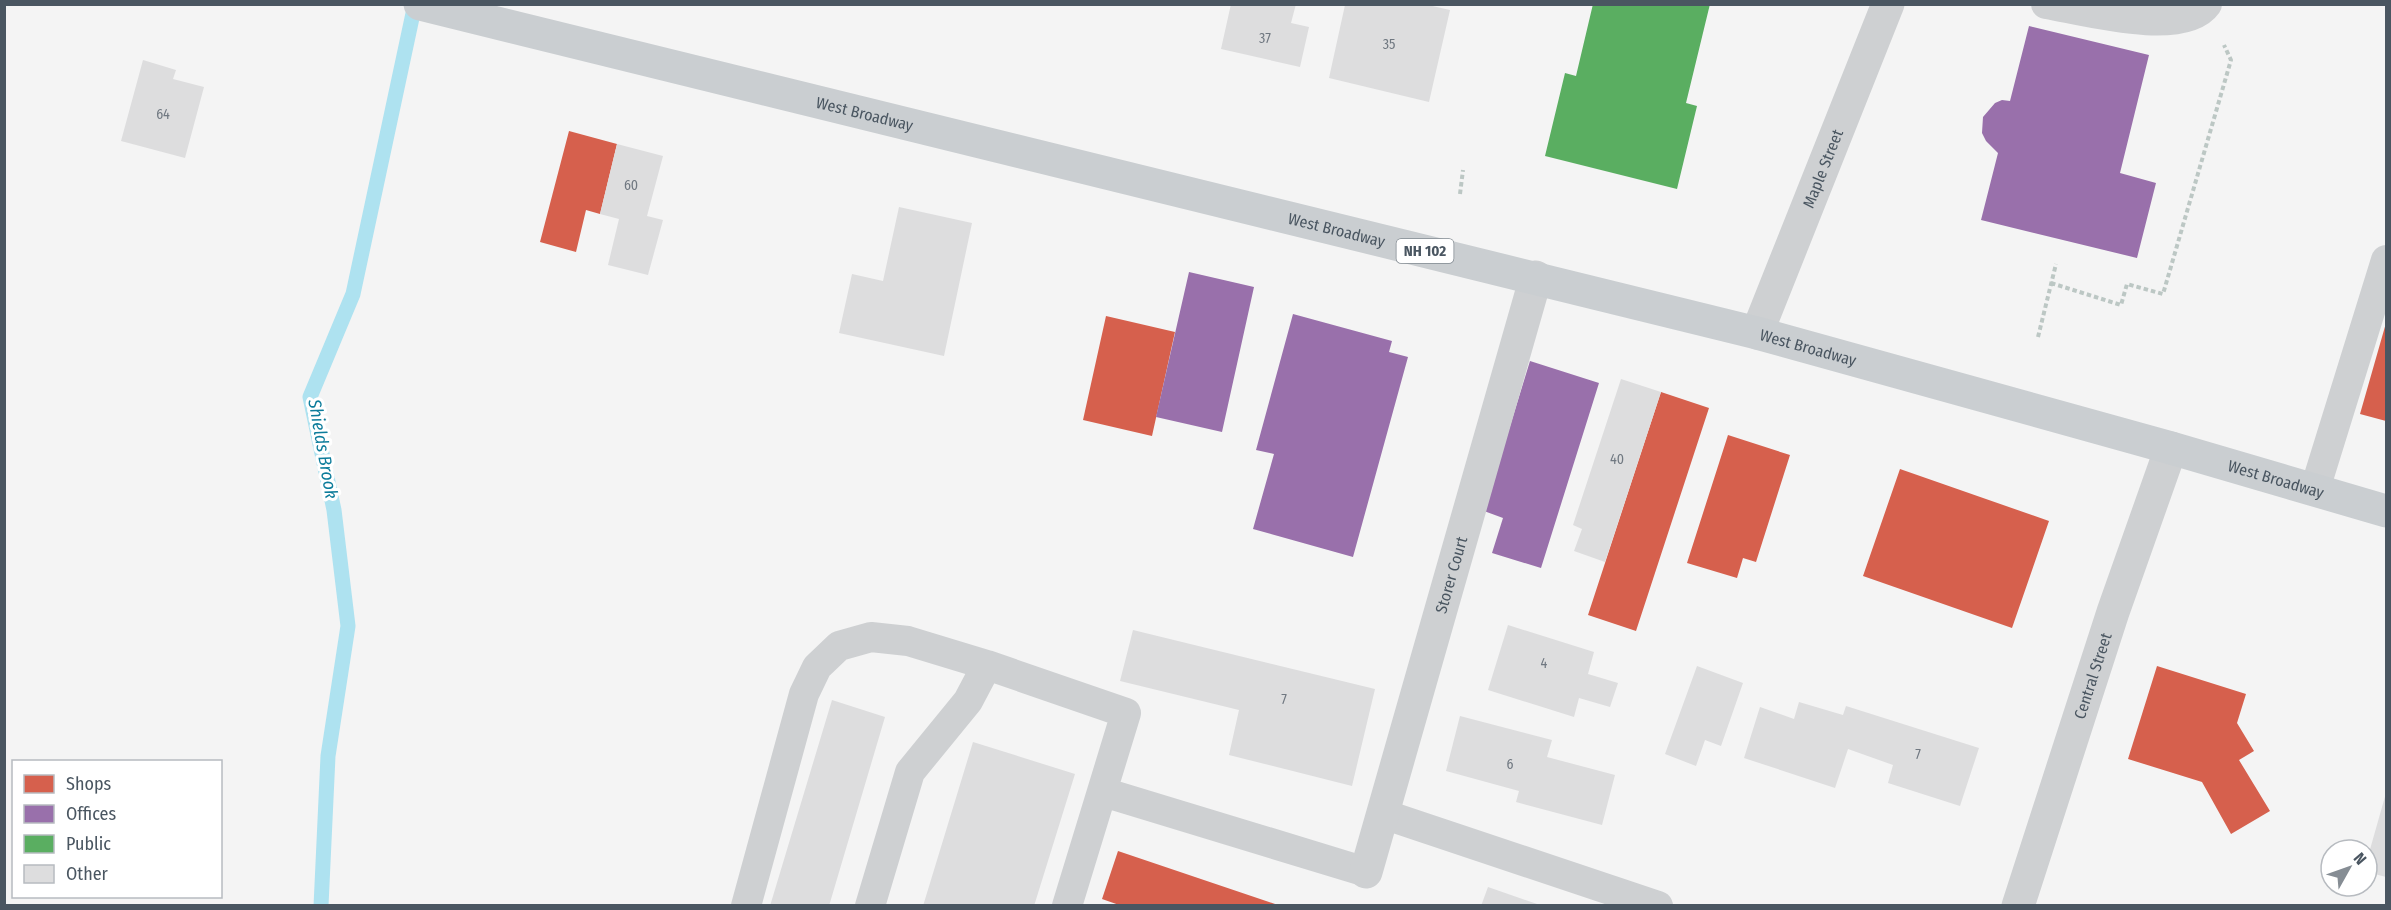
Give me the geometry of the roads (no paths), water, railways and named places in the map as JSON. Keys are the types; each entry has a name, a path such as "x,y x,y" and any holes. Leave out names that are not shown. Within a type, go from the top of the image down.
{"main road":[{"name":"West Broadway","path":"420,4 1757,333 2171,448 2386,511"}],"street":[{"name":"Maple Street","path":"1757,333 1888,4"},
{"name":"Storer Court","path":"1366,872 1536,277"},
{"name":"Central Street","path":"2018,906 2113,612 2171,448"}],"lane":[{"path":"2046,4 2158,22 2185,18 2207,4"},
{"path":"2315,489 2386,260"},
{"path":"746,906 804,694 817,667 839,646 871,637 908,641 987,665 1126,713 1067,906"},
{"path":"870,906 910,772 969,701 987,665"},
{"path":"1103,792 1366,872"},
{"path":"1383,814 1658,906"}],"waterway":[{"name":"Shields Brook","path":"321,906 328,756 348,626 334,510 310,397 353,294 415,4"}]}
